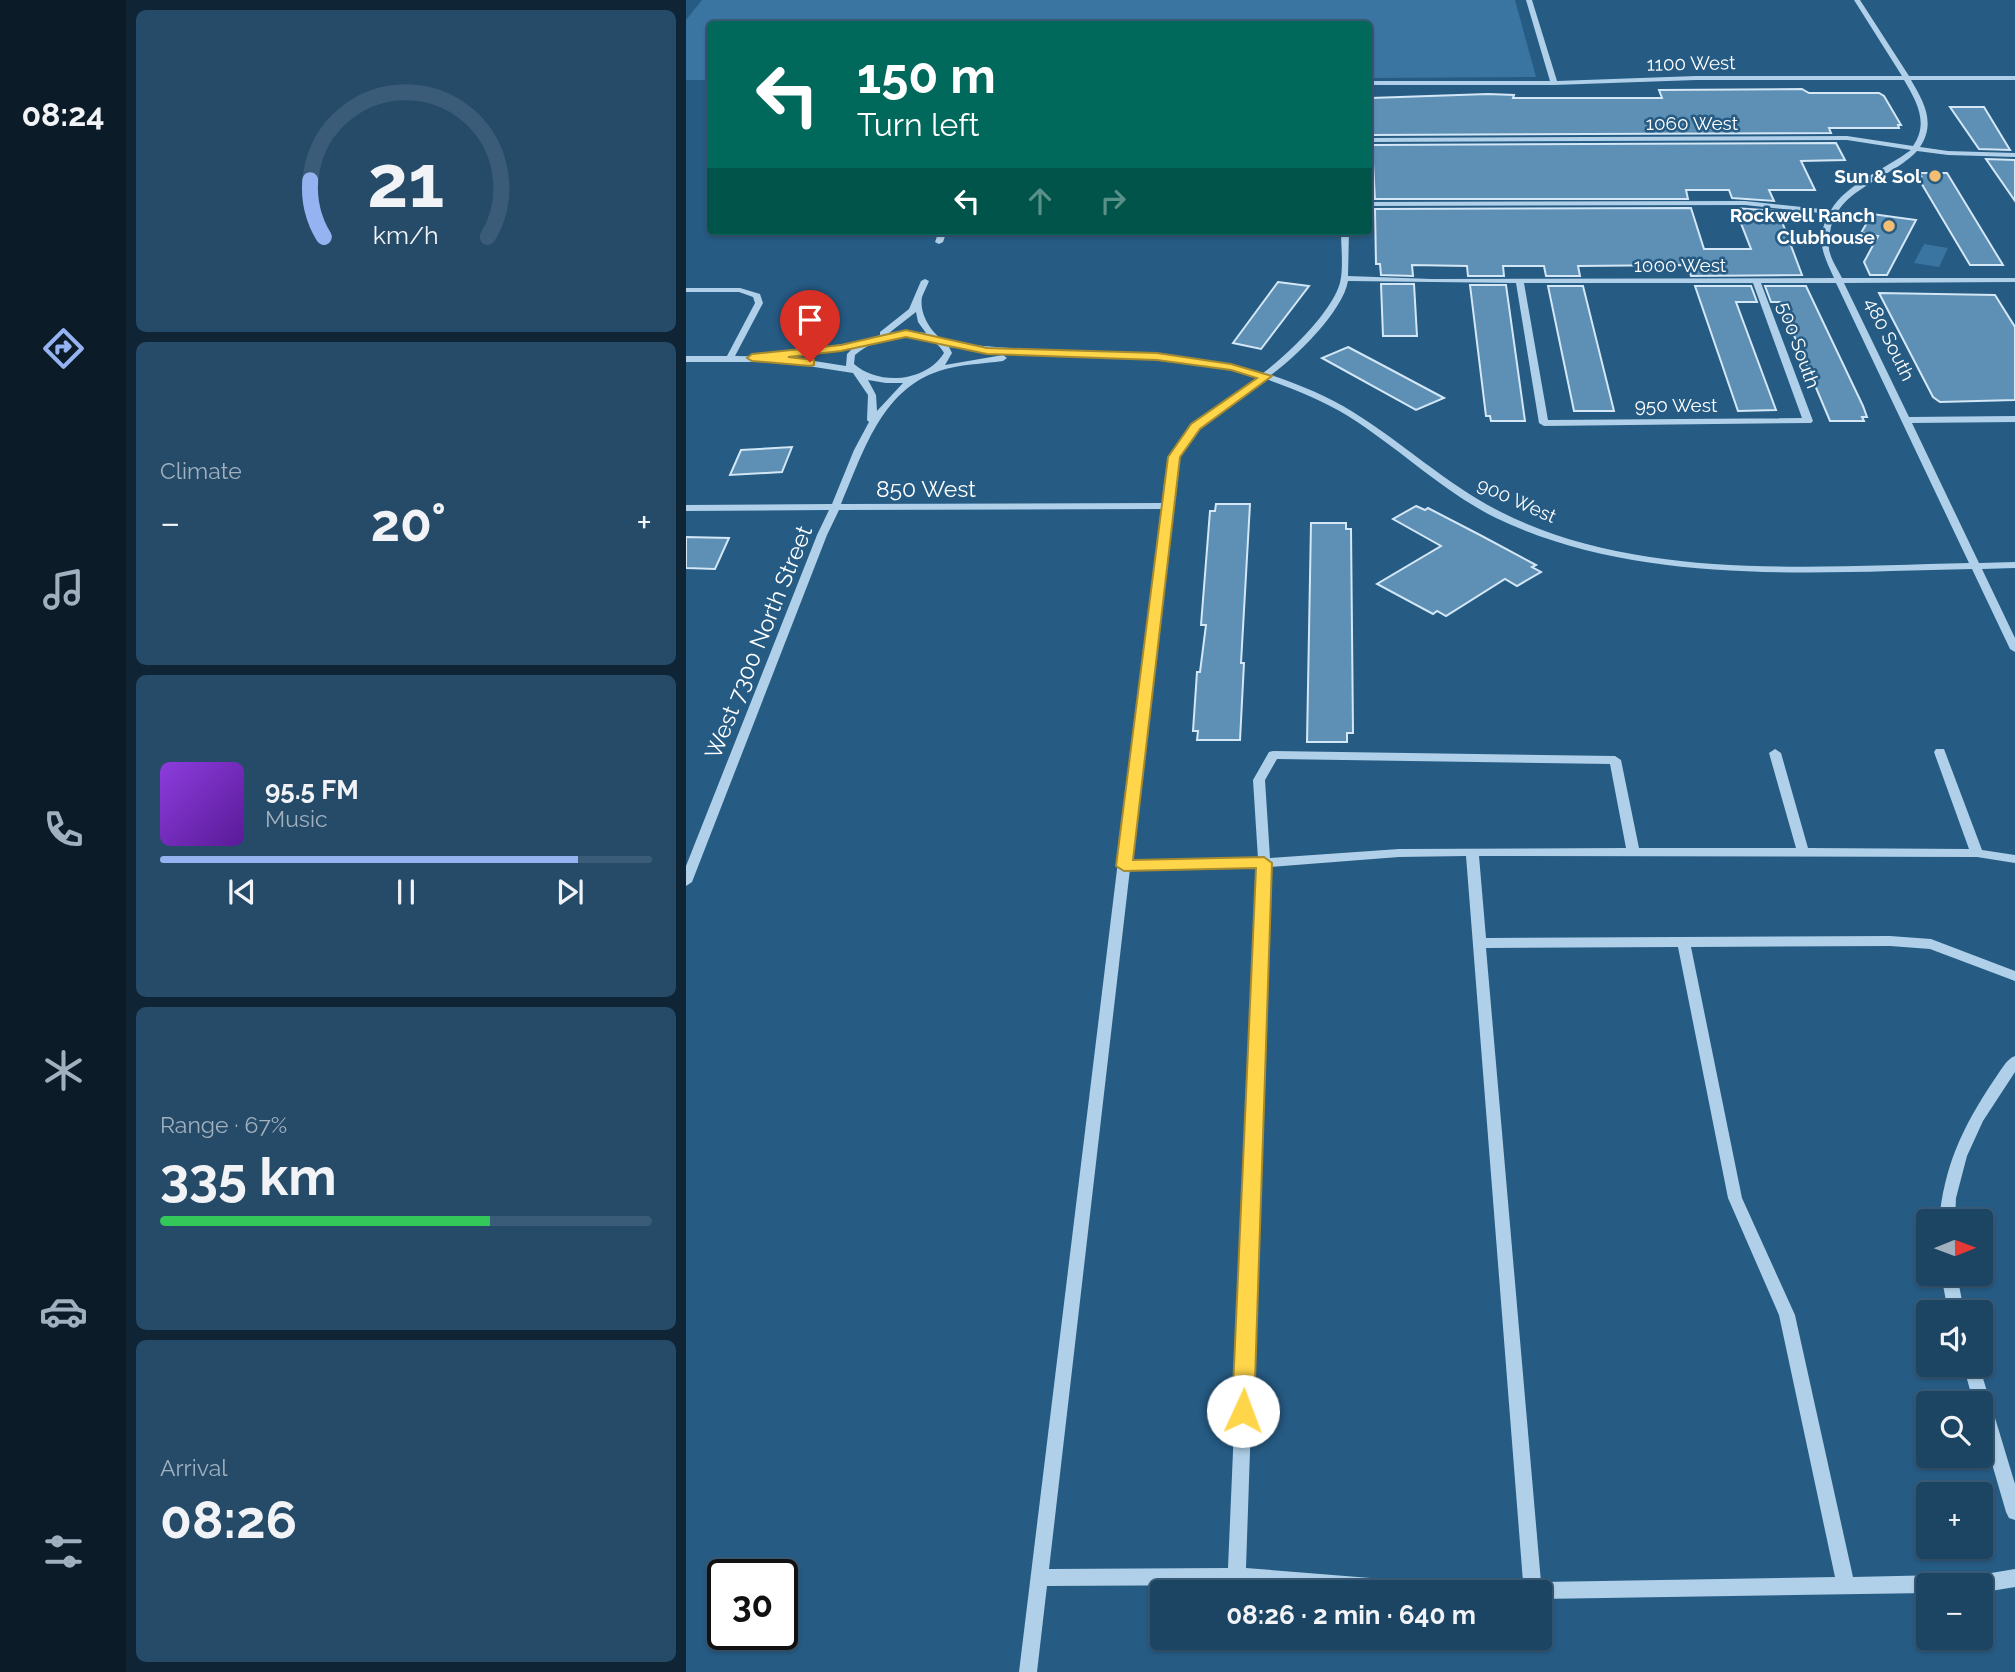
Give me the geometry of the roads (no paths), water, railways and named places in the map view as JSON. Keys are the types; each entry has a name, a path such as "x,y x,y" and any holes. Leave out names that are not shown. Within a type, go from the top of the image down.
{"street":[{"path":"1529,0 1553,83"},
{"path":"1372,204 1745,203 1830,212 1846,195 1903,160 1916,147 1924,130 1924,114 1857,0"},
{"name":"1100 West","path":"1372,83 1553,83 1685,78 2015,78"},
{"name":"1060 West","path":"1372,140 1847,138 1964,154 2015,155"},
{"name":"480 South","path":"1830,212 1824,241 1839,281 2015,649"},
{"path":"939,242 942,235"},
{"path":"1028,1672 1174,457 1186,437 1301,346 1325,317 1340,295 1345,278 1345,235"},
{"name":"1000 West","path":"1345,278 1520,281 2015,280"},
{"path":"872,420 872,395 849,360 868,342 897,325 918,303 925,281"},
{"name":"950 West","path":"1520,281 1544,423 1808,421"},
{"name":"500 South","path":"1756,281 1808,421"},
{"path":"686,290 740,290 753,293 759,303 730,358"},
{"path":"686,359 752,358 808,362 891,380 915,377 934,369 948,353 922,322 918,303"},
{"name":"900 West","path":"868,342 906,334 987,351 1039,355 1157,357 1231,367 1266,376 1341,407 1479,505 1530,528 1576,543 1660,561 1726,568 2015,565"},
{"path":"752,358 868,342"},
{"name":"900 West","path":"934,369 1039,355"},
{"name":"West 7300 North Street","path":"686,882 689,864 822,535 837,508 872,420 889,397 915,377"},
{"path":"1907,420 2015,419"},
{"name":"850 West","path":"686,508 1167,506"},
{"path":"1775,752 1803,851"},
{"path":"1940,752 1977,853"},
{"path":"1237,1576 1264,863 1259,780 1273,755 1615,760 1633,850"},
{"path":"1124,866 1264,863 1399,853 1633,850 1977,853 2015,859"},
{"path":"1472,852 1532,1580"},
{"path":"1479,943 1890,941 1931,944 1966,955 2015,976"},
{"path":"1684,942 1735,1198 1787,1315 1846,1586"},
{"path":"1947,1209 1948,1194 1964,1138 2015,1061"},
{"path":"1975,1377 2015,1512"},
{"path":"1038,1578 1237,1576 1286,1580"},
{"path":"1552,1590 1985,1583 2015,1578"}],"place":[{"name":"Sun & Sol","path":"1935,176"},
{"name":"Rockwell Ranch Clubhouse","path":"1889,226"}]}
